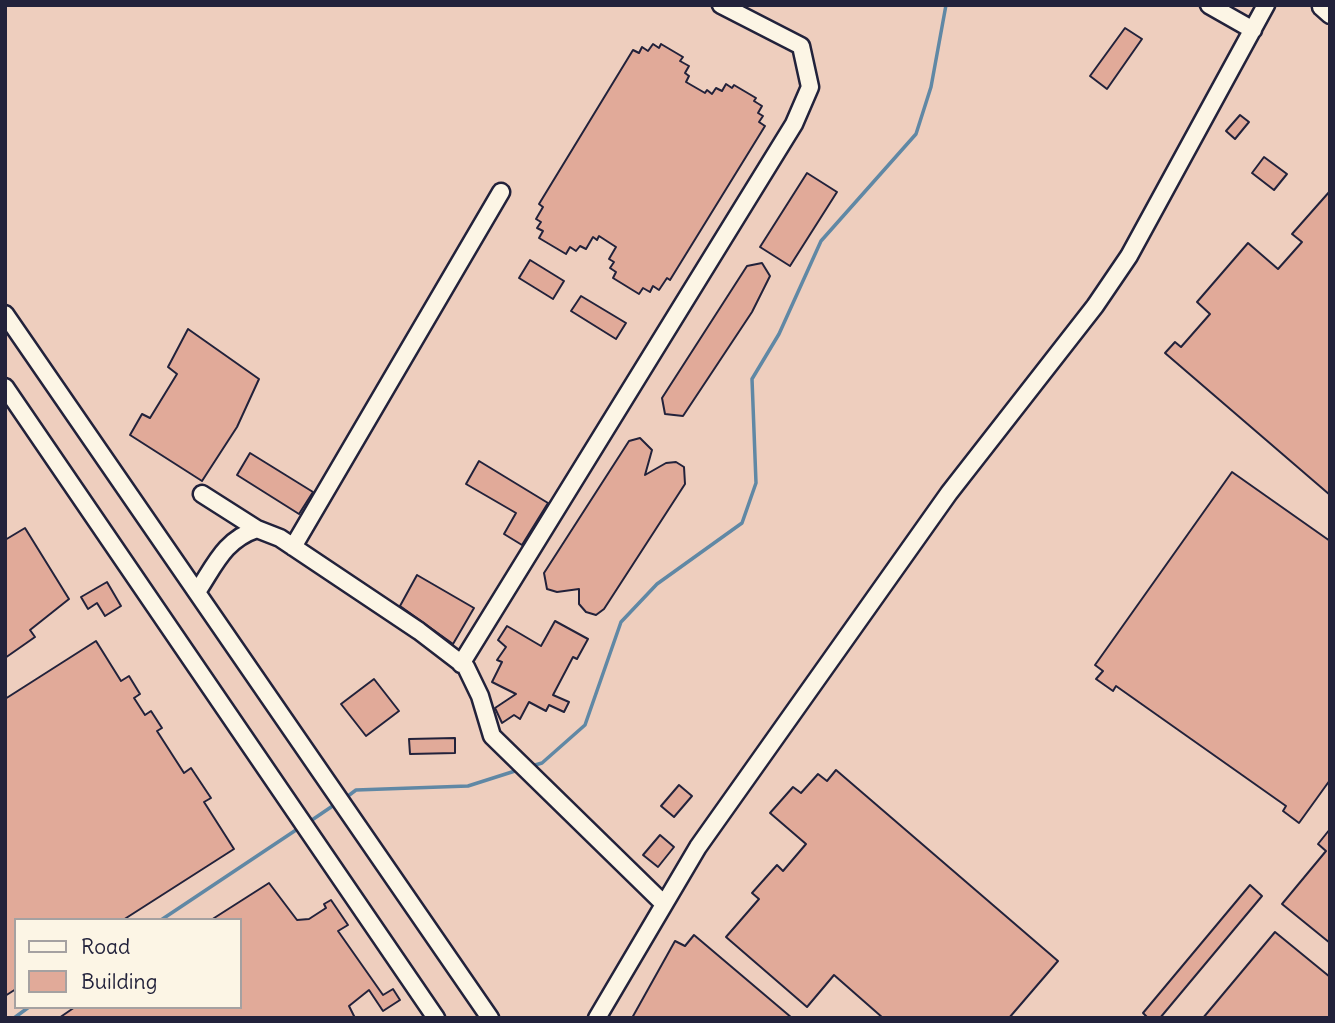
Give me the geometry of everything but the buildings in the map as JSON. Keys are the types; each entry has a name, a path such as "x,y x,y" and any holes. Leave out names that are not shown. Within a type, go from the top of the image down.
{"street":[{"path":"461,664 794,124 810,87 801,46 721,5"},
{"path":"1209,5 1253,30"},
{"path":"597,1018 698,847 949,493 1095,306 1129,256 1266,5"},
{"path":"1323,5 1321,7 1330,15"},
{"path":"293,547 501,192"},
{"path":"5,314 490,1018"},
{"path":"5,387 436,1018"},
{"path":"202,494 257,529 293,547 461,664 480,696 492,736 664,904"},
{"path":"197,592 231,542 237,536 257,529"}],"shaded area":[{"path":"5,5 1330,5 1330,1018 5,1018"}],"waterway":[{"path":"535,765 542,763 585,725 621,622 657,584 742,523 756,483 752,379 779,334 821,241 916,134 931,87 946,5"},
{"path":"344,799 356,790 468,786 515,771"},
{"path":"309,822 337,803"},
{"path":"164,918 299,828"},
{"path":"14,1018 26,1009"}]}
